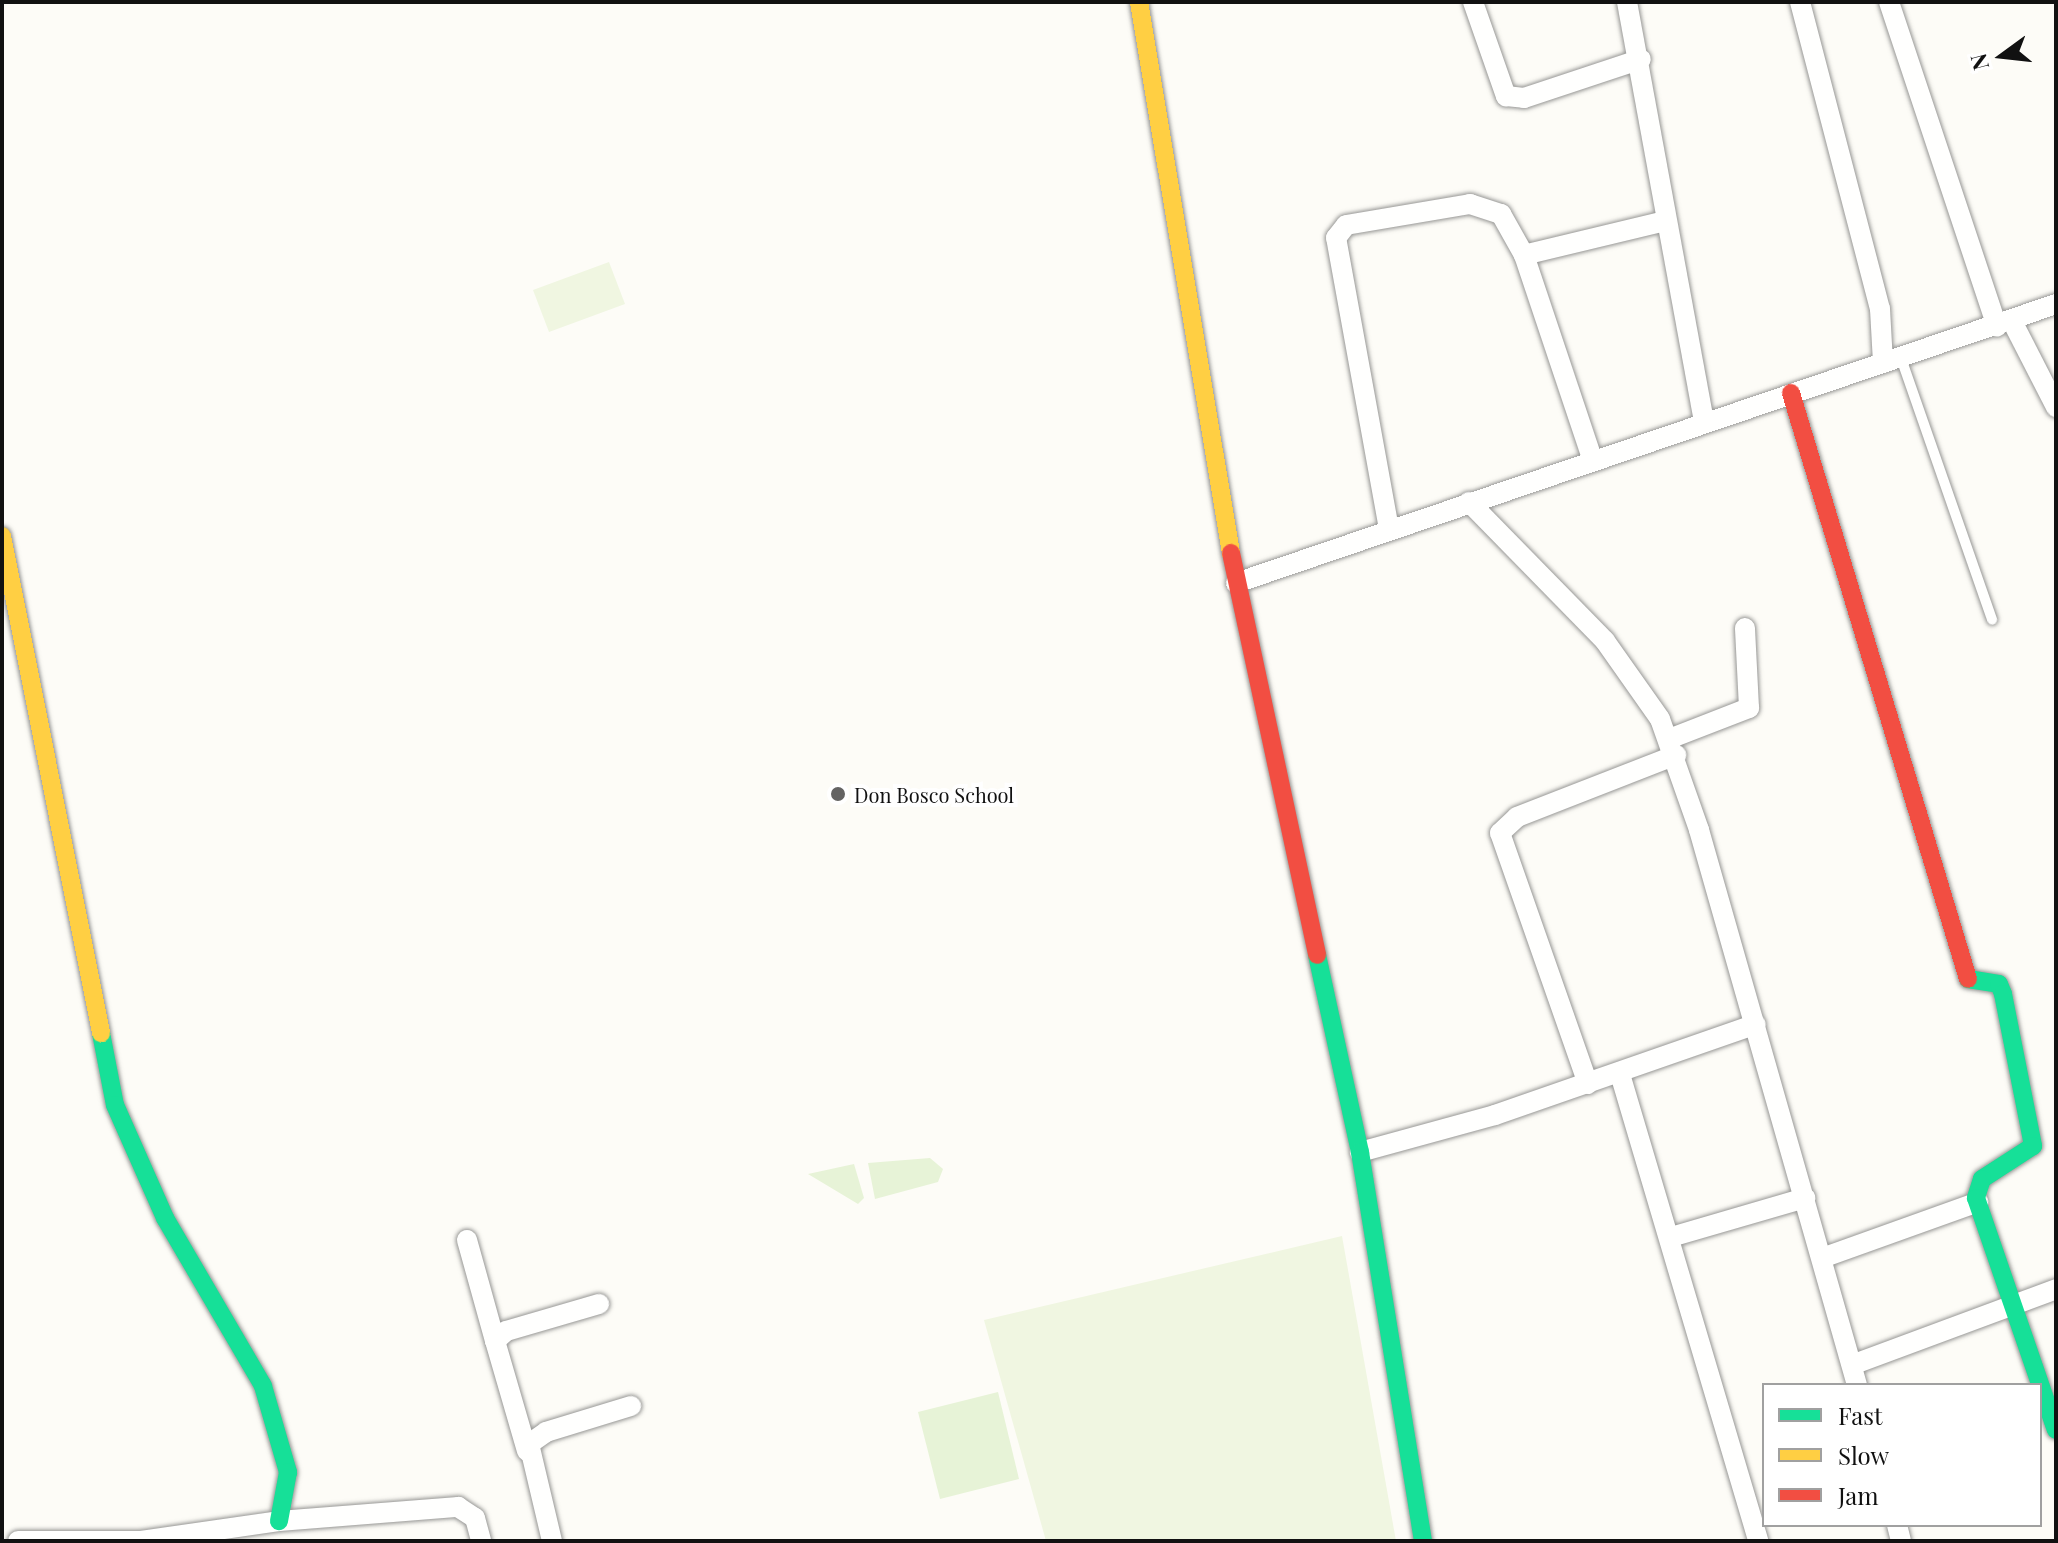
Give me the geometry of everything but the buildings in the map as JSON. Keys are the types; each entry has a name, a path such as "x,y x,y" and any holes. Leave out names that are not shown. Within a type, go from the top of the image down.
{"street":[{"path":"1139,2 1236,583 1360,1152 1423,1541"},
{"path":"1473,2 1506,96 1524,98 1641,59"},
{"path":"1627,2 1641,59 1666,221 1704,420"},
{"path":"1800,2 1892,360"},
{"path":"1889,2 2004,324 2056,407"},
{"path":"1389,529 1337,232 1433,208 1484,205 1501,214 1524,255 1592,458"},
{"path":"1524,255 1666,221"},
{"path":"1236,583 1592,458 2004,324 2056,304"},
{"path":"1786,394 1808,503"},
{"path":"1786,394 1962,978 1999,984 2003,994 2033,1146 1982,1179 1978,1202 2040,1383"},
{"path":"1469,502 1605,641 1641,686 1672,747 1756,1024 1854,1375 2012,1304 2056,1289"},
{"path":"2,536 115,1105 165,1218 263,1386 288,1472 279,1521"},
{"path":"1588,1084 1500,833 1517,817 1672,747 1749,708 1745,628"},
{"path":"1360,1152 1620,1074 1756,1024"},
{"path":"1620,1074 1671,1237 1758,1541"},
{"path":"1671,1237 1805,1198"},
{"path":"1822,1258 1978,1202"},
{"path":"467,1240 552,1541"},
{"path":"495,1341 514,1328 599,1304"},
{"path":"2042,1390 2056,1430"},
{"path":"527,1451 546,1432 631,1406"},
{"path":"18,1541 141,1541 279,1521 344,1531 458,1507 475,1518 481,1541"}],"lane":[{"path":"1892,360 1992,620"}],"green space":[{"path":"609,262 625,304 549,332 533,290"},
{"path":"930,1158 943,1169 938,1182 875,1199 868,1163"},
{"path":"854,1164 864,1198 858,1204 808,1174"},
{"path":"1342,1236 1396,1541 1046,1541 984,1320"},
{"path":"998,1392 1019,1479 940,1499 918,1412"}],"traffic: fast":[{"path":"1317,955 1360,1152 1423,1541"},
{"path":"1968,979 1999,984 2003,994 2033,1146 1982,1179 1976,1198 2040,1383"},
{"path":"101,1033 115,1105 165,1218 263,1386 288,1472 279,1521"},
{"path":"2042,1389 2056,1430"}],"traffic: slow":[{"path":"1139,2 1231,553"},
{"path":"2,536 101,1033"}],"traffic: jam":[{"path":"1791,393 1968,979"},
{"path":"1231,553 1317,955"}],"place":[{"name":"Don Bosco School","path":"838,794"}]}
